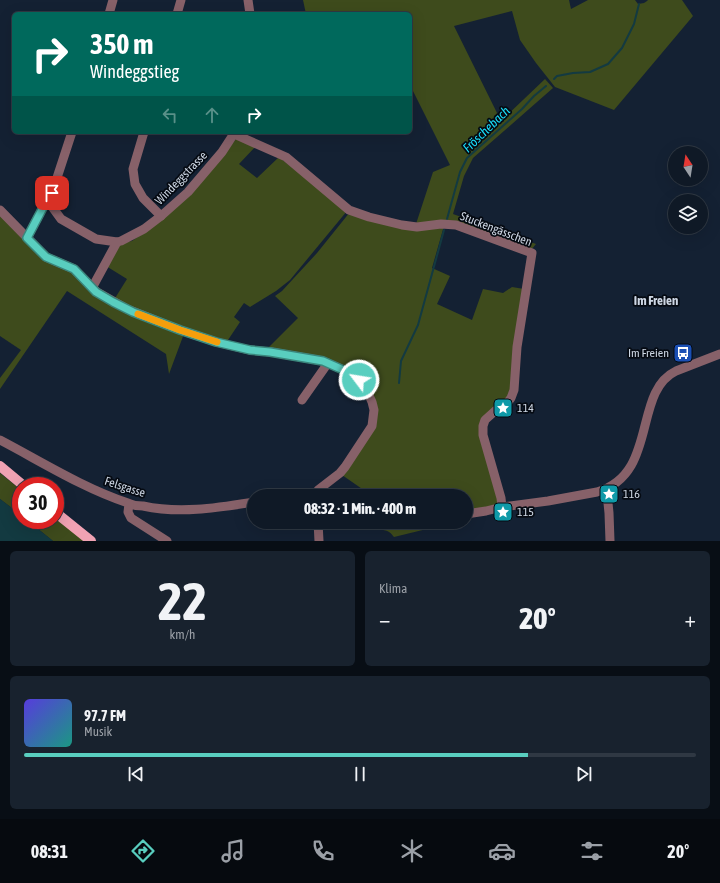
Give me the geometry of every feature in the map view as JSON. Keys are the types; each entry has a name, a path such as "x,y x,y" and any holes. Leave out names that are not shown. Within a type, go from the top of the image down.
{"main road":[{"path":"0,466 13,477"},
{"path":"64,519 90,541"}],"street":[{"path":"110,12 113,0"},
{"path":"178,12 181,0"},
{"path":"248,0 250,12"},
{"path":"27,238 52,193 71,134"},
{"path":"143,134 133,169 135,184 143,198 161,216"},
{"name":"Windeggstrasse","path":"117,242 144,229 188,192 222,152 233,134"},
{"name":"Stuckengässchen","path":"236,134 286,157 349,210 402,225 417,227 441,224 456,225 532,253 517,347 514,390 512,398 488,417 483,426 483,435 501,498 502,507"},
{"path":"52,193 53,208 61,219 96,239 117,242 92,288"},
{"path":"0,210 46,257 74,269 96,292 127,309 203,338 238,347 328,363 350,373 359,380 367,391 372,402 374,410 372,426 340,473 319,489"},
{"path":"473,513 604,490 619,480 628,471 637,454 652,400 664,379 676,371 720,354"},
{"path":"302,400 328,363"},
{"name":"Felsgasse","path":"0,440 90,488 128,504 154,509 184,510 212,509 247,503"},
{"path":"604,490 609,508 610,541"},
{"path":"128,504 128,512 131,518 167,541"},
{"path":"318,529 319,541"}],"green space":[{"path":"303,0 569,0 571,9 588,0 635,0 638,4 644,3 648,0 682,0 693,16 614,110 555,87 520,40 512,11 454,26 501,121 545,79 553,88 473,158 464,176 453,214 536,244 531,250 451,221 416,224 433,172 450,165 412,89 412,12 306,12"},
{"path":"236,139 256,146 239,164 257,178 279,157 347,211 290,280 276,291 250,307 244,303 234,317 240,322 226,343 185,331 169,374 166,354 67,291 0,389 0,378 21,350 0,336 0,211 41,256 68,268 112,303 127,279 106,266 118,244 132,241 163,219 192,193"},
{"path":"350,212 398,226 444,226 432,268 450,276 437,304 472,320 483,289 503,293 512,287 524,289 510,395 480,425 498,494 497,503 492,508 473,511 473,489 362,489 342,475 376,422 375,400 361,369 351,373 267,349 298,318 275,296 282,291 317,253"},
{"path":"0,473 12,483 12,508 0,499"},
{"path":"64,524 84,541 53,541 38,529 64,529"},
{"path":"378,529 427,529 394,537 387,531"}],"shaded area":[{"path":"0,499 12,508 12,529 38,529 53,541 0,541"}],"waterway":[{"name":"Fröschebach","path":"554,79 557,76 590,72 608,64 622,48 634,24 639,4"},
{"name":"Fröschebach","path":"447,219 460,172 467,158 546,86"},
{"name":"Fröschebach","path":"399,383 401,361 418,325 444,230"}],"slow traffic":[{"path":"138,314 217,342"}],"place":[{"name":"Im Freien","path":"683,353"},
{"name":"114","path":"503,408"},
{"name":"116","path":"609,494"},
{"name":"115","path":"503,512"}],"district":[{"name":"Im Freien","path":"656,300"}],"route":[{"path":"52,193 27,238 46,257 74,269 96,292 127,309 203,338 250,350 323,361 350,373 359,380"}]}
